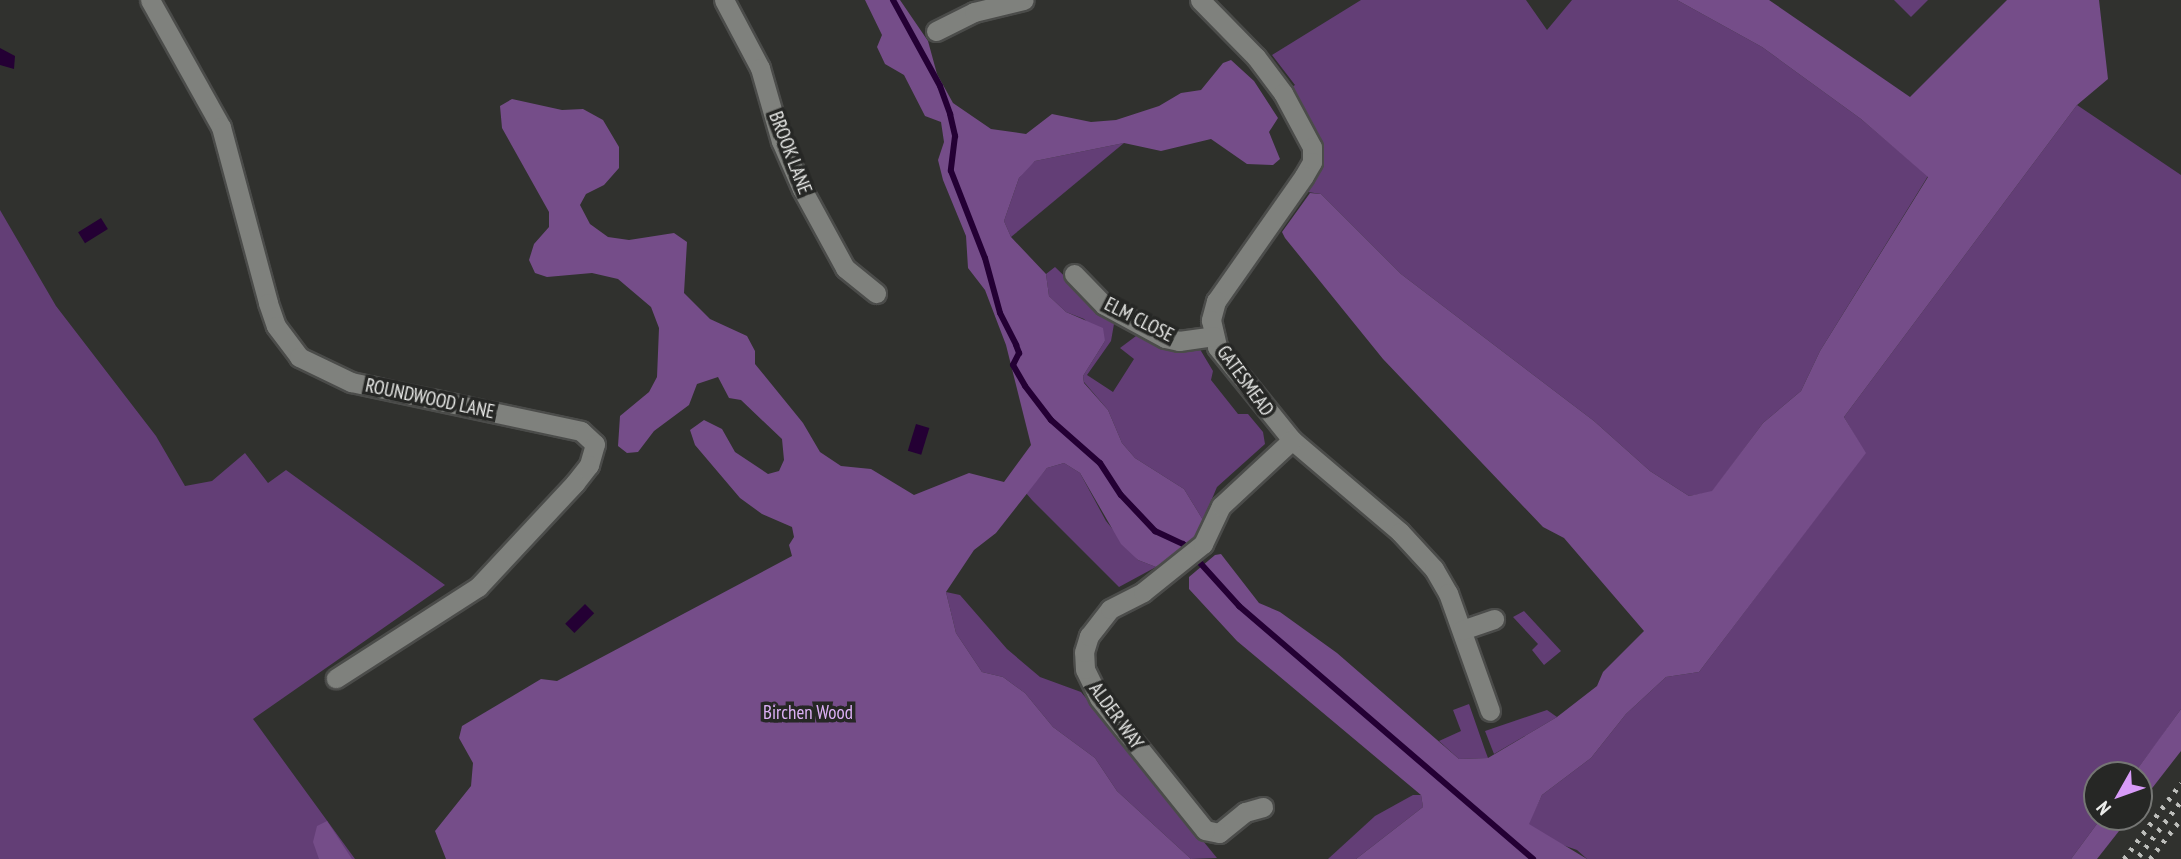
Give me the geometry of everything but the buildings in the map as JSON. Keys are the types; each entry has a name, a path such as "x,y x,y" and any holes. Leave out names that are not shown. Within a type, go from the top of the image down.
{"street":[{"name":"ROUNDWOOD LANE","path":"150,0 221,127 268,303 276,326 299,357 351,382 581,432 596,444 596,451 575,483 478,587 336,678"},
{"name":"BROOK LANE","path":"724,0 760,68 781,141 808,200 845,268 876,293"},
{"name":"GATESMEAD","path":"1199,0 1256,57 1283,93 1312,147 1312,162 1304,176 1216,301 1214,336 1223,356 1292,440 1419,549 1448,593 1490,711"},
{"path":"936,31 1012,1"},
{"name":"ELM CLOSE","path":"1074,274 1104,305 1165,338 1179,341 1214,336"},
{"name":"ALDER WAY","path":"1263,807 1245,812 1219,832 1205,830 1099,698 1085,669 1089,636 1110,609 1143,592 1203,544 1221,506 1292,440"},
{"path":"1462,630 1494,619"}],"shaded area":[{"path":"1361,0 1526,0 1547,30 1572,0 1677,0 1762,47 1861,119 1928,176 1820,351 1801,391 1763,423 1712,492 1689,496 1650,471 1594,421 1401,274 1321,194 1308,192 1320,167 1322,144 1290,88 1295,85 1272,55"},
{"path":"1894,0 1928,0 1911,17"},
{"path":"0,48 15,56 14,69 0,65"},
{"path":"2077,105 2181,175 2181,709 2143,761 2083,761 2083,831 2092,831 2071,859 1587,859 1577,850 1551,841 1528,824 1542,795 1591,758 1626,714 1666,677 1699,672 1865,453 1844,417"},
{"path":"1124,143 1011,237 1004,221 1019,178 1035,161"},
{"path":"0,210 56,306 156,436 185,486 212,481 245,453 268,483 286,470 445,585 253,719 355,859 0,859"},
{"path":"101,218 108,229 85,243 78,232"},
{"path":"1055,267 1114,324 1111,341 1087,375 1113,392 1134,359 1120,348 1140,333 1198,346 1213,371 1211,380 1238,414 1248,414 1263,432 1265,444 1217,487 1203,520 1184,489 1135,458 1122,443 1108,410 1084,382 1083,376 1105,341 1084,319 1066,312 1049,296 1046,274"},
{"path":"916,424 929,428 921,455 908,451"},
{"path":"1064,463 1080,473 1106,521 1138,560 1156,567 1119,587 1032,500 1026,493 1047,468"},
{"path":"946,592 960,595 1007,649 1040,677 1081,692 1217,858 1191,859 1117,791 1095,758 1053,727 1025,693 1003,677 982,672 956,633"},
{"path":"585,604 594,613 574,633 565,624"},
{"path":"1524,611 1561,651 1544,665 1532,650 1538,644 1513,617"},
{"path":"1469,704 1488,758 1459,759 1439,741 1461,731 1453,710"},
{"path":"1547,710 1557,717 1494,754 1485,731"},
{"path":"1413,795 1421,795 1423,807 1356,859 1328,859 1375,816"}],"green space":[{"name":"Birchen Wood","path":"865,0 900,0 928,41 937,74 953,103 991,129 1026,134 1052,114 1091,122 1116,120 1159,106 1181,93 1201,90 1223,63 1231,60 1254,81 1278,118 1269,132 1280,159 1273,165 1247,164 1211,139 1161,151 1124,143 1035,161 1019,178 1004,221 1011,237 1046,274 1049,296 1066,312 1103,328 1105,341 1083,376 1084,383 1108,410 1122,443 1135,458 1184,489 1203,520 1202,529 1192,544 1156,567 1138,560 1121,544 1080,473 1064,463 1047,468 996,533 974,550 946,592 956,633 982,672 1003,677 1025,693 1053,727 1095,758 1117,791 1191,859 446,859 435,831 471,786 473,763 459,738 462,726 541,679 557,681 792,556 789,545 794,537 792,527 762,514 740,498 695,445 690,430 704,420 722,429 735,452 768,474 779,471 784,460 782,439 741,400 729,398 718,377 697,384 689,405 654,431 638,452 627,453 618,446 620,416 649,392 657,377 659,328 651,307 618,279 592,273 547,277 535,273 529,260 534,244 549,227 549,212 502,128 500,106 512,99 562,110 583,109 603,120 619,147 619,168 604,185 586,194 580,205 590,224 608,237 629,240 674,233 687,242 684,293 710,319 747,336 755,351 755,364 803,423 820,452 841,466 871,469 914,495 969,473 1004,482 1031,445 1006,345 985,290 968,268 966,236 943,180 938,160 944,142 941,122 925,116 904,75 885,64 877,47 882,35"},
{"path":"1677,0 1769,0 1910,97 2007,0 2099,0 2108,79 2077,105 1844,417 1866,453 1699,672 1666,677 1626,714 1591,758 1542,795 1529,824 1587,859 1356,859 1423,807 1421,795 1237,641 1189,589 1189,577 1215,555 1221,554 1259,603 1280,612 1337,653 1459,759 1488,758 1557,717 1597,686 1603,672 1644,631 1564,538 1543,527 1383,359 1285,238 1282,232 1310,193 1321,194 1401,274 1594,421 1650,471 1689,496 1712,491 1763,423 1801,391 1820,351 1928,177 1861,119 1762,47"},
{"path":"2181,709 2181,751 2153,787 2153,761 2143,761"},
{"path":"327,821 352,859 319,859 313,842 317,826"},
{"path":"2092,831 2119,831 2097,859 2071,859"}],"waterway":[{"path":"893,0 940,86 950,114 955,136 951,171 985,258 1000,313 1019,353 1013,365 1025,386 1051,420 1100,463 1121,495 1155,531 1183,544 1239,606 1533,859"}],"railway":[{"path":"2124,859 2181,783"},
{"path":"2139,856 2181,801"},
{"path":"2150,859 2181,819"}]}
